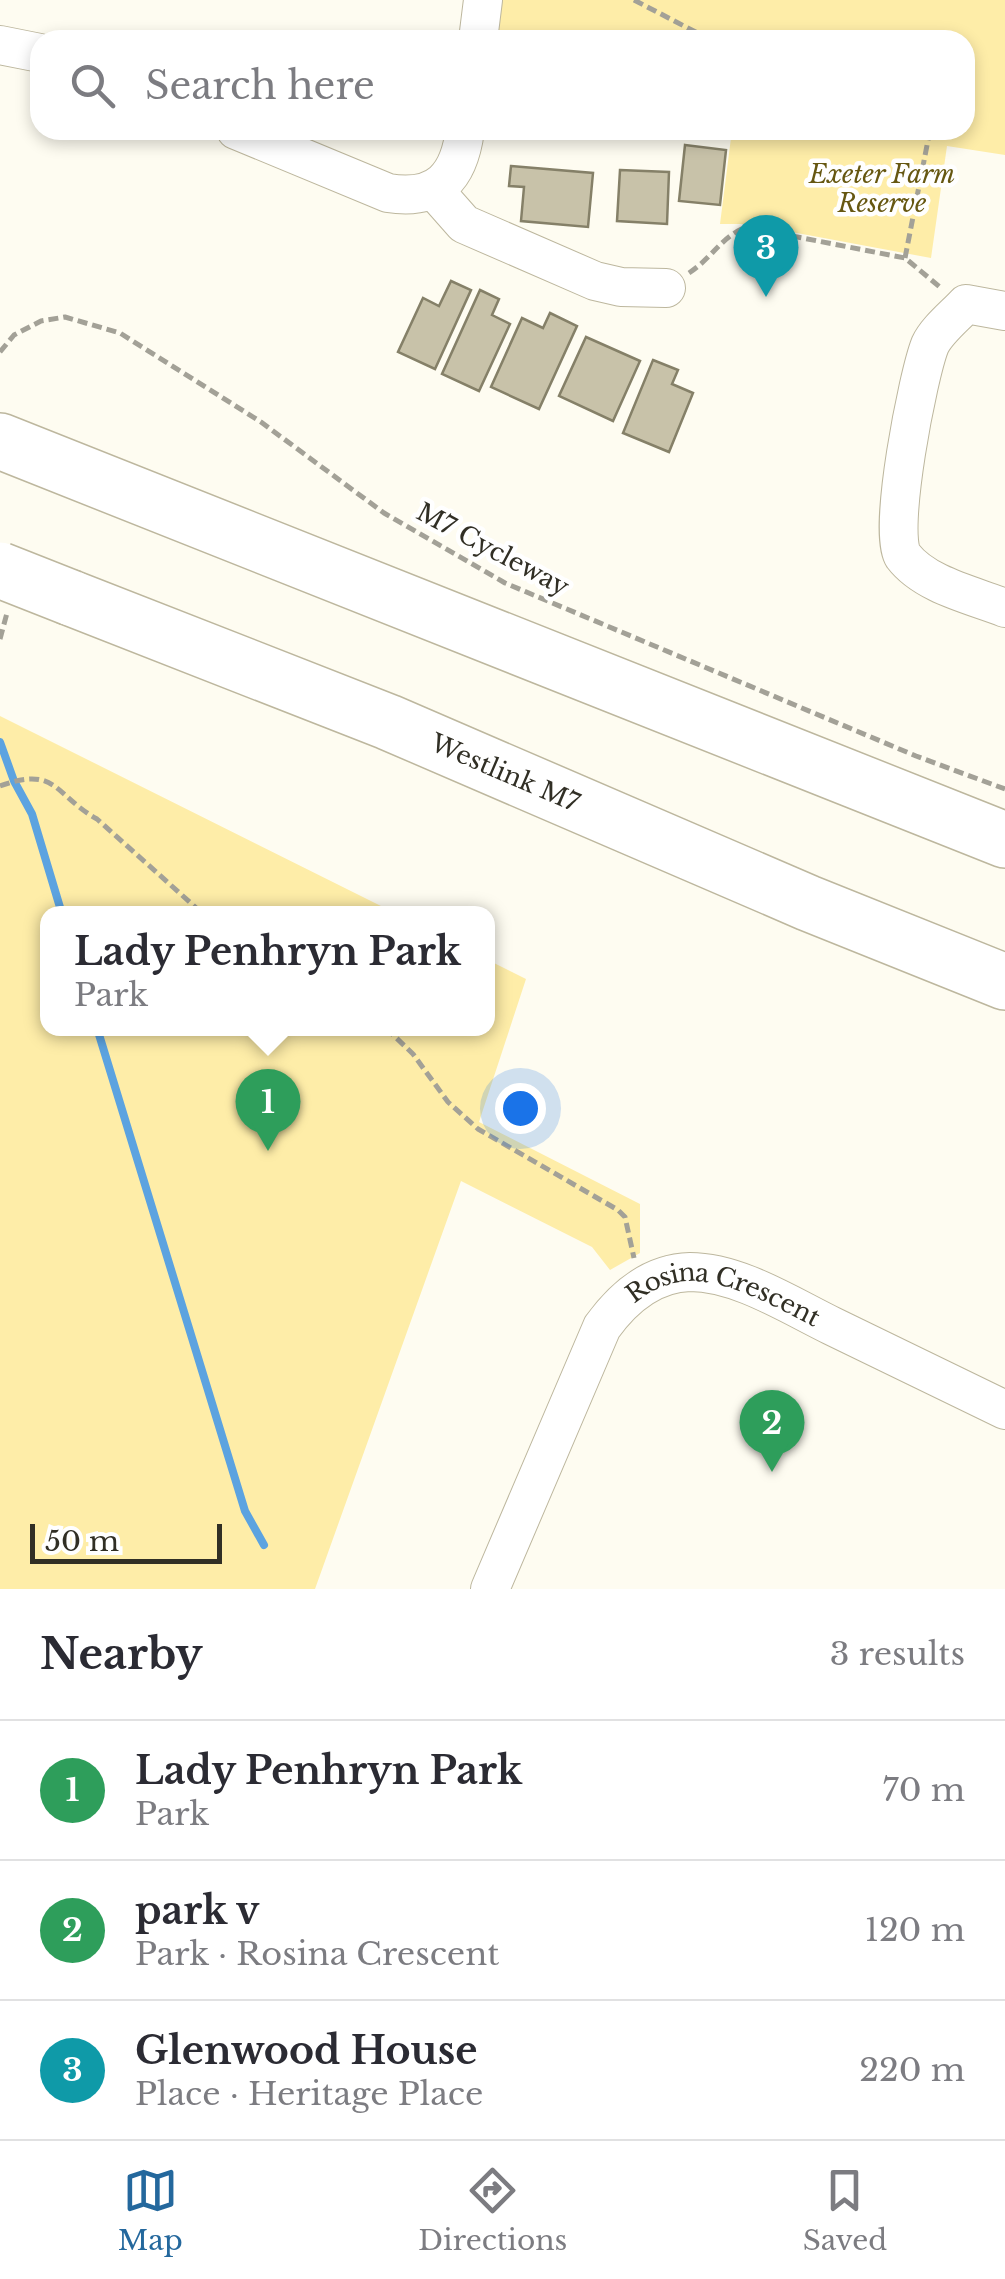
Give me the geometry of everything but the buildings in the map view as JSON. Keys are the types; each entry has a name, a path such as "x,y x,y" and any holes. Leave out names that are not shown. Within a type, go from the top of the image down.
{"highway":[{"path":"0,441 1005,840"},
{"name":"Westlink M7","path":"0,570 388,722 808,903 1005,982"},
{"path":"808,903 1005,1004"}],"street":[{"path":"479,30 483,0"},
{"path":"0,45 30,51"},
{"path":"260,140 388,193 418,195 434,190 457,164 463,140"},
{"path":"434,190 464,224 595,282 666,288"},
{"path":"1005,310 966,304 932,341 915,402 896,524 900,552 919,574 1005,608"},
{"name":"Rosina Crescent","path":"490,1589 602,1327 616,1307 659,1278 686,1272 714,1274 770,1296 1005,1410"}],"path":[{"path":"634,0 692,30"},
{"path":"906,258 928,140"},
{"path":"666,288 708,260 728,234 746,227 906,258 929,281 966,304"},
{"name":"M7 Cycleway","path":"0,352 14,336 41,320 65,317 120,333 261,422 384,513 506,583 844,726 1005,789"},
{"path":"0,786 22,778 52,783 194,906"},
{"path":"394,1036 413,1054 448,1102 478,1129 618,1210 625,1217 634,1260 649,1254 659,1278"}],"green space":[{"name":"Exeter Farm Reserve","path":"501,0 1005,0 1005,155 947,146 931,258 748,224 720,224 731,140 975,140 975,30 497,30"},
{"path":"0,716 381,906 40,906 40,1036 495,1036 495,964 526,979 479,1122 640,1204 640,1253 610,1270 592,1247 461,1181 315,1589 0,1589"}],"waterway":[{"path":"0,742 14,781 32,814 60,906"},
{"path":"99,1036 245,1511 264,1545"}],"place":[{"name":"Glenwood House","path":"766,297"},
{"name":"Lady Penhryn Park","path":"268,1151"},
{"name":"park v","path":"772,1472"}]}
